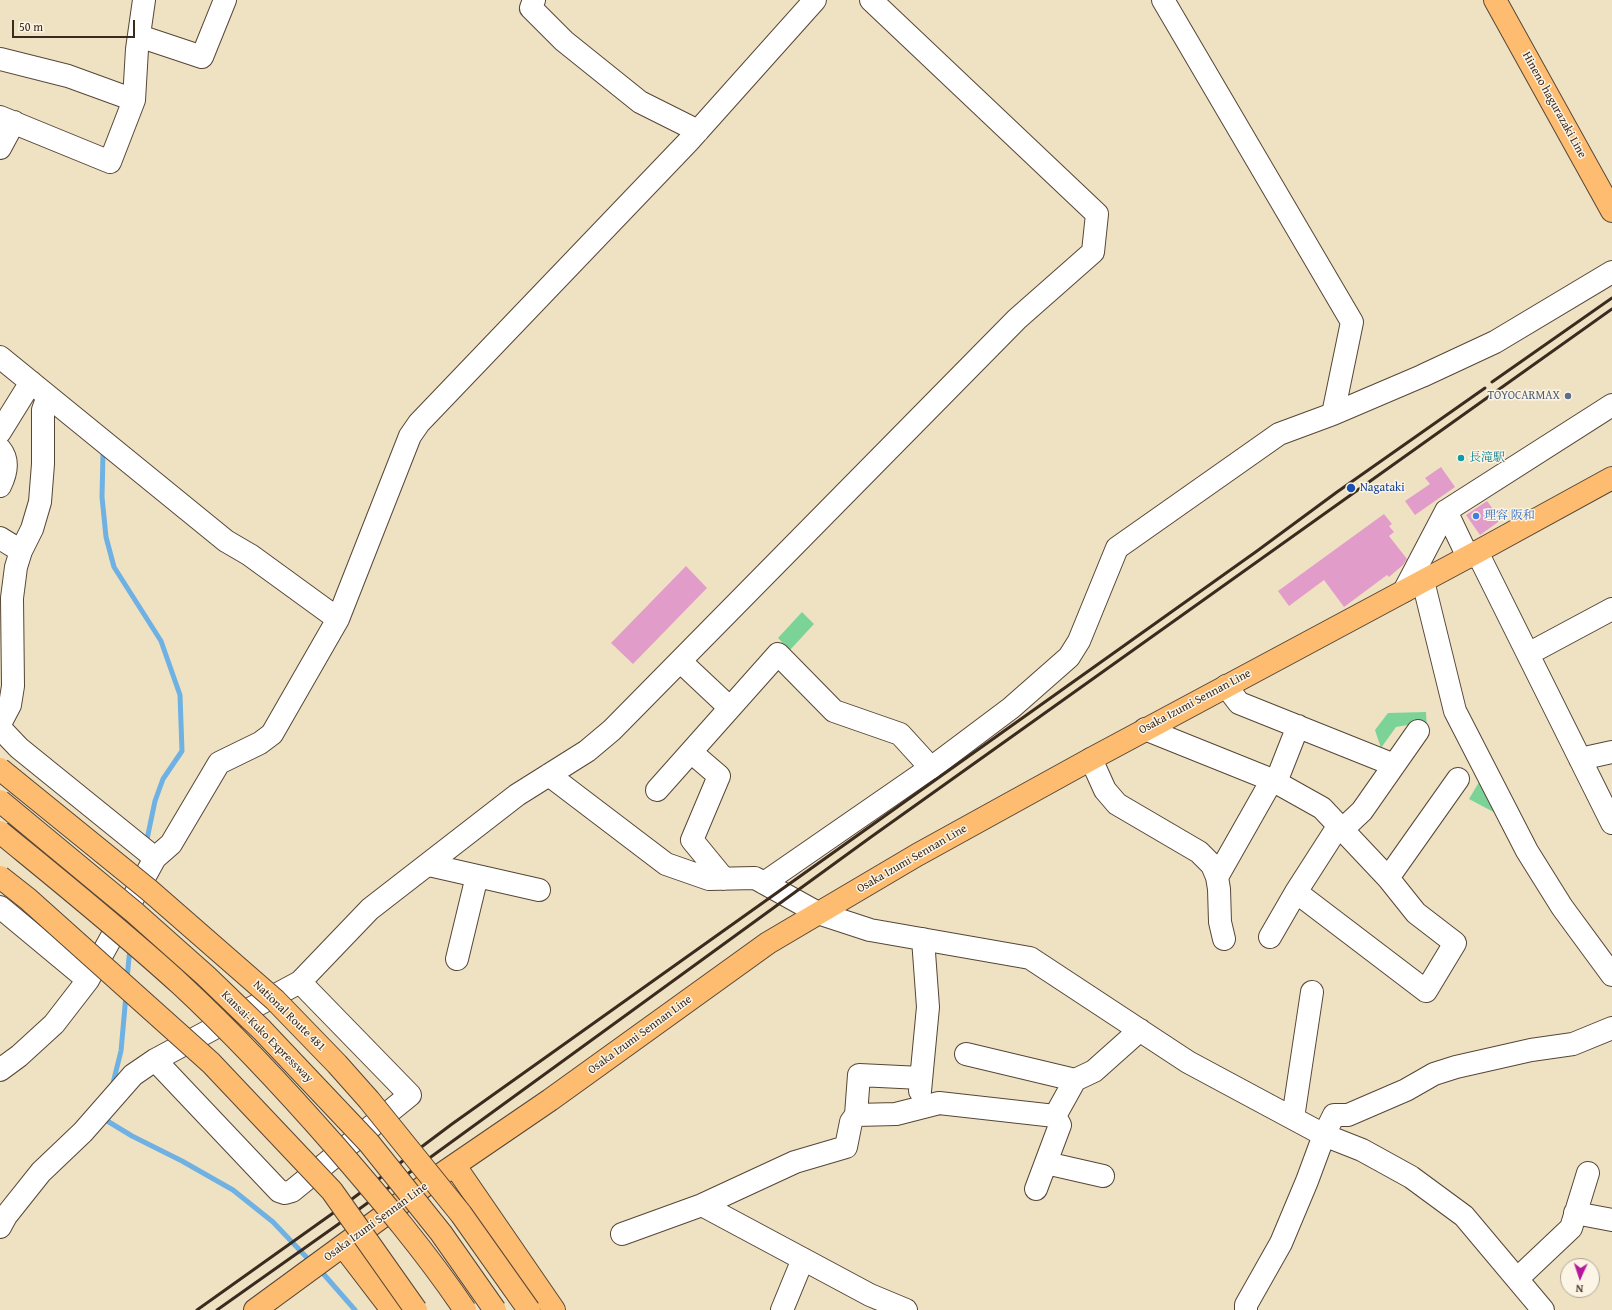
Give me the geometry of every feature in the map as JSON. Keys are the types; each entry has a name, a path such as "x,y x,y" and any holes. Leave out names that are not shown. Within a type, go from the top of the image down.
{"main road":[{"name":"Hineno hagurazaki Line","path":"1495,0 1612,211"},
{"name":"Osaka Izumi Sennan Line","path":"255,1310 427,1184 556,1095 768,943 917,855 1090,759 1612,478"},
{"name":"National Route 481","path":"0,769 149,890 275,1000 337,1064 369,1100 461,1214 529,1310"},
{"name":"Kansai-Kuko Expressway","path":"0,801 134,912 206,976 262,1030 369,1143 441,1233 495,1310"},
{"name":"Kansai-Kuko Expressway","path":"0,832 100,914 181,985 281,1084 373,1189 403,1226 465,1310"},
{"path":"0,877 34,904 216,1069 332,1191 416,1310"},
{"path":"455,1166 554,1310"},
{"path":"342,1246 392,1310"}],"street":[{"path":"0,148 7,120 110,162 134,100 139,36 144,0"},
{"path":"139,36 202,57 225,0"},
{"path":"534,0 531,8 564,41 640,102 698,131"},
{"path":"0,1070 19,1056 54,1024 88,980 154,858 171,844 219,763 260,743 272,734 338,619 410,436 415,429 698,131 815,0"},
{"path":"2,1222 41,1172 82,1132 133,1075 155,1060 300,982 370,909 429,865 517,795 587,751 612,730 1017,319 1093,252 1097,214 871,0"},
{"path":"1162,0 1352,322 1333,414"},
{"path":"0,59 68,76 134,100"},
{"path":"764,883 931,768 1011,708 1069,657 1079,641 1118,548 1279,434 1333,414 1495,342 1612,272"},
{"path":"0,357 226,541 250,555 338,619"},
{"path":"0,432 31,382"},
{"path":"0,724 10,705 14,686 12,598 16,567 21,550 32,530 40,502 43,464 43,410 48,396"},
{"path":"1404,591 1446,511 1612,405"},
{"path":"0,449 4,454 6,462 5,474 0,486"},
{"path":"1446,511 1473,554 1528,654 1612,823"},
{"path":"0,538 21,550"},
{"path":"1423,581 1455,711 1527,851 1562,907 1612,975"},
{"path":"1528,654 1612,609"},
{"path":"657,790 778,654 834,711 900,734 931,768"},
{"path":"680,661 730,708"},
{"path":"1226,686 1239,702 1394,765"},
{"path":"1217,877 1274,781 1298,726"},
{"path":"0,728 19,748 154,858"},
{"path":"1145,729 1274,781 1322,808 1388,878 1416,913 1455,943 1426,991 1296,892"},
{"path":"1270,937 1296,892 1341,827 1362,811 1418,731"},
{"path":"691,752 719,776 692,840 724,879"},
{"path":"1580,759 1612,752"},
{"path":"1090,759 1105,790 1117,804 1199,852 1212,865 1217,877 1219,889 1220,922 1224,938"},
{"path":"549,775 666,864 709,879 755,878 818,913 870,930 1030,958 1188,1062 1324,1135 1362,1150 1411,1177 1464,1216 1543,1310"},
{"path":"1388,878 1458,779"},
{"path":"429,865 539,890"},
{"path":"457,959 477,876"},
{"path":"3,916 88,980"},
{"path":"918,1108 928,1007 923,939"},
{"path":"155,1060 279,1191 285,1193 292,1191 410,1096 300,982"},
{"path":"1293,1118 1312,992"},
{"path":"1246,1310 1246,1305 1282,1243 1324,1135 1334,1115 1348,1115 1406,1090 1434,1074 1456,1067 1531,1050 1573,1044 1612,1028"},
{"path":"1055,1116 1075,1080 1094,1070 1140,1030"},
{"path":"966,1054 1075,1080"},
{"path":"622,1234 702,1205 795,1162 846,1147 851,1122 856,1115 859,1075 921,1078"},
{"path":"856,1115 896,1114 939,1103 1055,1116"},
{"path":"1036,1189 1060,1125 1055,1116"},
{"path":"1046,1163 1103,1176"},
{"path":"1517,1279 1570,1228 1588,1173"},
{"path":"702,1205 803,1260 867,1303 906,1310"},
{"path":"1575,1213 1612,1220"},
{"path":"782,1310 803,1260"}],"green space":[{"path":"802,612 814,624 790,650 778,638"},
{"path":"1426,712 1427,730 1419,723 1396,727 1381,748 1375,730 1388,713"},
{"path":"1482,777 1503,817 1469,799"}],"building":[{"name":"長滝駅","path":"1441,467 1455,487 1415,515 1405,501 1430,484 1425,478"},
{"path":"1487,501 1501,520 1480,535 1466,515"},
{"path":"1384,514 1392,524 1389,526 1394,532 1389,536 1407,559 1403,565 1389,577 1387,575 1344,607 1324,580 1289,606 1278,591"},
{"path":"686,566 707,588 633,664 611,643"}],"waterway":[{"path":"103,454 102,497 106,537 114,567 161,641 180,695 182,751 163,779 155,801 146,844"},
{"path":"127,979 130,947"},
{"path":"112,1087 121,1051 126,995"},
{"path":"105,1116 104,1119 132,1136 182,1161 233,1190 273,1222 311,1262"},
{"path":"320,1270 355,1310"}],"railway":[{"path":"1492,382 1612,298"},
{"path":"1498,390 1612,309"},
{"path":"197,1310 336,1211 452,1124 1485,388"},
{"path":"217,1310 340,1223 871,837 1491,395"}],"place":[{"name":"TOYOCARMAX","path":"1568,396"},
{"name":"長滝駅","path":"1461,458"},
{"name":"Nagataki","path":"1351,488"},
{"name":"理容 阪和","path":"1476,516"}]}
